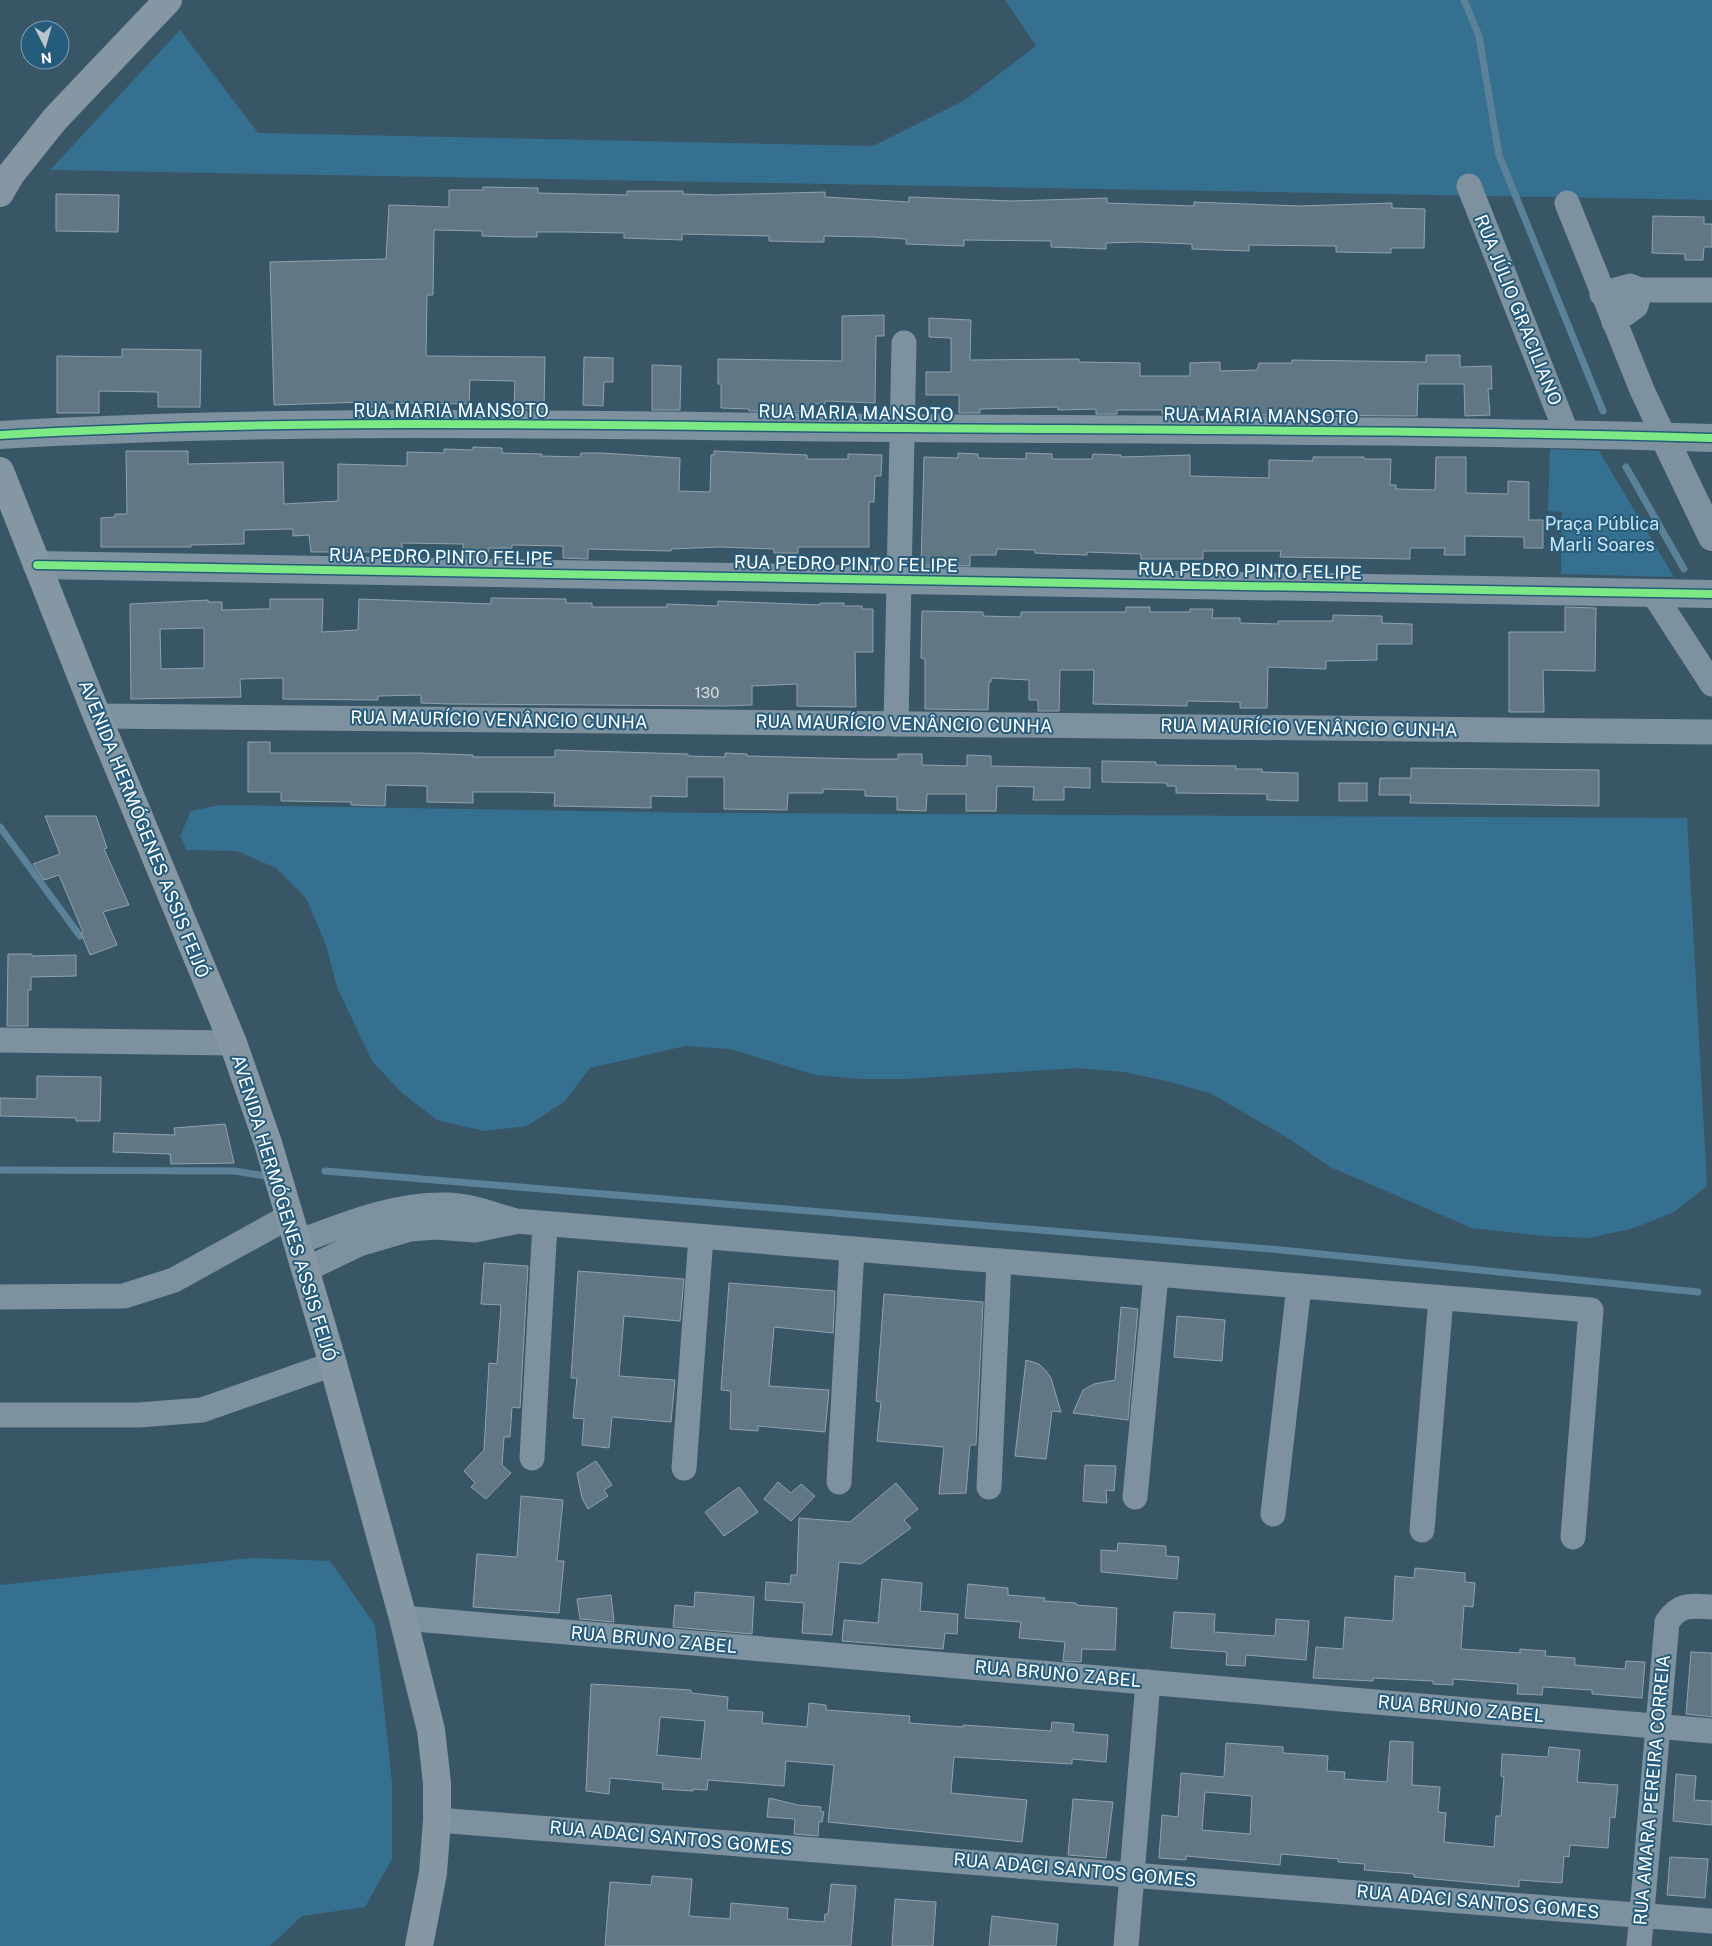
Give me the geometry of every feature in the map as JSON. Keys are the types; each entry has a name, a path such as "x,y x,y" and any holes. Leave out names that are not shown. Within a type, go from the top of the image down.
{"main road":[{"path":"0,193 11,174 55,120 168,0"},
{"name":"AVENIDA HERMÓGENES ASSIS FEIJÓ","path":"0,471 97,716 233,1043 290,1216 333,1364 403,1618 431,1730 437,1783 437,1820 433,1873 419,1946"}],"street":[{"name":"RUA JÚLIO GRACILIANO","path":"1469,186 1567,434"},
{"path":"1567,203 1614,322 1664,437 1712,537"},
{"path":"1602,294 1630,286 1640,290 1712,290"},
{"path":"1614,322 1636,306 1640,290"},
{"path":"896,724 904,343"},
{"name":"RUA MARIA MANSOTO","path":"0,435 137,427 262,425 902,428 1567,434 1712,438"},
{"name":"RUA PEDRO PINTO FELIPE","path":"37,565 1712,594"},
{"path":"1653,593 1712,684"},
{"name":"RUA MAURÍCIO VENÂNCIO CUNHA","path":"97,716 1712,732"},
{"path":"0,1040 233,1043"},
{"path":"298,1242 376,1213 413,1207 446,1205 475,1209 516,1221 545,1224 1591,1310 1573,1537"},
{"path":"0,1297 124,1296 174,1280 290,1216"},
{"path":"305,1270 360,1244 410,1229 436,1227 475,1230 516,1221"},
{"path":"532,1458 545,1224"},
{"path":"684,1468 701,1236"},
{"path":"839,1482 852,1249"},
{"path":"989,1488 999,1261"},
{"path":"1135,1497 1156,1275"},
{"path":"1273,1514 1299,1286"},
{"path":"1422,1530 1441,1298"},
{"path":"0,1415 139,1415 202,1410 333,1364"},
{"name":"RUA AMARA PEREIRA CORREIA","path":"1639,1946 1656,1726 1667,1622 1674,1612 1686,1606 1712,1607"},
{"name":"RUA BRUNO ZABEL","path":"403,1618 1712,1731"},
{"path":"1126,1946 1148,1682"},
{"name":"RUA ADACI SANTOS GOMES","path":"437,1820 1712,1921"}],"green space":[{"path":"1005,0 1712,0 1712,200 50,170 180,30 258,133 873,146 965,100 1036,46"},
{"name":"Praça Pública Marli Soares","path":"1550,449 1599,451 1674,577 1561,574 1562,512 1548,511"},
{"path":"220,805 704,813 1687,818 1707,1186 1674,1212 1634,1228 1589,1238 1543,1236 1472,1228 1330,1167 1291,1140 1212,1094 1171,1082 1124,1072 1076,1068 906,1079 860,1079 816,1075 730,1049 685,1046 590,1068 564,1102 527,1126 484,1131 437,1120 402,1093 372,1061 337,987 326,945 306,898 276,868 237,851 187,850 180,836 191,811"},
{"path":"251,1558 330,1561 375,1625 392,1783 392,1859 365,1907 302,1916 270,1946 0,1946 0,1585"}],"building":[{"path":"483,187 538,188 538,193 627,195 627,191 683,191 683,194 715,195 825,192 825,197 909,202 909,197 1013,201 1107,198 1107,203 1194,206 1194,202 1299,206 1392,203 1392,208 1425,209 1424,248 1391,248 1391,253 1336,252 1336,246 1249,245 1249,251 1192,249 1192,244 1139,242 1106,243 1106,249 1051,247 1051,241 964,240 964,246 906,244 906,239 873,237 824,236 824,242 804,242 769,241 769,236 682,234 682,240 624,238 624,233 537,232 537,237 517,237 482,236 482,231 434,230 433,295 427,295 426,356 545,357 544,409 514,408 515,381 470,380 469,404 383,403 383,407 365,407 365,402 274,405 270,262 386,259 389,205 449,207 449,190 483,190"},
{"path":"56,194 119,195 118,232 56,231"},
{"path":"1653,216 1704,217 1704,224 1712,224 1712,247 1704,247 1703,260 1685,260 1685,254 1652,253"},
{"path":"884,315 884,336 876,336 875,403 825,401 825,404 814,404 814,412 749,411 749,409 721,408 721,384 718,384 718,359 842,361 842,316"},
{"path":"929,318 971,320 970,360 1079,359 1079,362 1140,363 1140,376 1190,376 1190,363 1220,362 1220,371 1257,370 1259,363 1292,363 1292,360 1426,362 1426,355 1460,355 1460,367 1491,366 1492,389 1488,389 1490,415 1465,416 1464,384 1418,384 1417,416 1257,415 1257,411 1224,411 1224,409 1183,410 1183,414 1162,414 1162,410 1117,410 1117,414 1096,414 1096,409 1058,410 1058,407 980,409 980,413 959,413 959,395 926,395 926,372 951,372 951,338 929,337"},
{"path":"122,349 201,350 200,407 158,407 158,392 99,391 99,413 57,413 57,356 122,357"},
{"path":"584,357 613,358 613,382 604,382 603,406 583,405"},
{"path":"652,365 681,366 680,410 652,410"},
{"path":"473,447 502,448 502,453 542,454 541,456 580,457 581,453 601,453 680,458 679,491 710,492 711,455 714,455 714,451 807,455 807,459 848,459 848,454 882,455 881,476 875,476 874,502 869,502 869,547 798,547 798,553 774,553 774,549 719,547 671,549 671,551 588,549 588,559 563,558 563,546 512,545 512,548 489,548 488,557 463,557 463,544 402,543 402,556 379,555 379,552 311,552 309,535 293,536 293,529 244,530 244,544 191,545 191,547 101,547 101,518 115,517 115,514 127,514 126,451 188,451 188,464 283,462 284,504 338,501 338,464 407,466 407,452 444,453 444,449 473,450"},
{"path":"958,453 978,454 978,458 1026,459 1026,453 1052,454 1052,459 1092,459 1093,454 1121,455 1121,457 1190,455 1190,476 1269,478 1269,460 1313,461 1313,457 1391,459 1390,485 1396,485 1396,489 1435,490 1436,457 1466,457 1466,493 1508,494 1508,481 1529,482 1529,520 1543,520 1543,548 1524,548 1524,537 1465,536 1465,555 1444,555 1445,548 1410,548 1410,559 1280,557 1281,551 1203,551 1203,559 1141,559 1141,554 1087,552 1087,555 1052,554 1035,553 1035,550 997,549 996,555 970,555 970,566 921,565 924,457 958,458"},
{"path":"491,598 566,599 566,603 592,603 592,607 667,607 667,604 718,606 718,601 820,605 820,603 844,603 844,606 862,606 862,609 873,609 873,652 855,652 856,707 797,706 797,684 752,686 752,705 724,706 421,703 421,695 378,696 378,700 283,699 283,678 240,679 241,697 131,699 130,604 208,600 208,602 222,602 222,610 270,609 270,599 323,599 322,632 358,630 359,599 491,604","holes":["204,628 204,668 161,669 160,629"]},
{"path":"1126,607 1150,607 1150,612 1190,612 1190,609 1213,609 1212,618 1240,618 1240,623 1278,624 1278,621 1333,621 1333,615 1382,616 1382,623 1412,624 1412,644 1377,644 1377,660 1326,661 1326,669 1268,667 1267,708 1240,708 1240,702 1187,701 1187,706 1093,704 1094,670 1060,670 1059,711 1038,711 1038,700 1029,700 1029,680 991,678 991,682 989,682 988,710 925,709 925,659 921,658 922,611 983,612 983,616 1021,617 1021,612 1126,612"},
{"path":"1565,607 1596,608 1595,671 1543,670 1544,712 1509,712 1509,632 1565,632"},
{"path":"248,742 270,742 270,753 419,753 473,755 473,757 555,757 555,750 688,754 688,756 725,757 725,753 747,754 747,756 860,759 898,759 898,754 922,754 922,765 967,766 967,755 991,756 991,766 1090,768 1090,788 1064,787 1064,800 1033,800 1034,787 997,786 996,811 966,811 966,794 927,794 926,811 897,810 897,797 865,796 865,790 823,789 823,793 788,793 787,810 724,809 724,777 687,777 687,797 651,796 651,808 554,806 555,793 523,792 473,792 473,803 427,802 427,786 386,785 385,806 351,805 351,802 281,801 281,792 248,792"},
{"path":"1102,761 1156,762 1156,765 1236,766 1236,769 1262,769 1262,772 1298,773 1298,801 1267,800 1267,794 1176,793 1176,786 1167,786 1167,783 1102,782"},
{"path":"1411,768 1599,770 1599,806 1410,803 1411,795 1379,795 1380,778 1411,778"},
{"path":"1339,783 1367,783 1367,801 1339,801"},
{"path":"45,816 96,816 107,848 104,849 129,905 103,912 117,945 90,955 81,933 83,932 59,875 44,880 33,864 60,854"},
{"path":"8,954 32,954 32,956 76,955 76,976 31,977 31,990 28,990 28,1026 7,1026"},
{"path":"37,1076 101,1077 100,1121 76,1121 76,1118 0,1116 0,1098 37,1099"},
{"path":"225,1124 234,1163 171,1164 170,1154 113,1152 114,1133 175,1135 174,1128"},
{"path":"484,1263 528,1266 520,1408 512,1407 510,1437 504,1437 502,1465 511,1473 486,1499 471,1487 475,1483 464,1471 484,1450 489,1363 497,1364 501,1305 481,1304"},
{"path":"578,1271 684,1279 680,1321 624,1316 619,1376 675,1380 671,1422 612,1417 609,1448 582,1445 584,1419 573,1418 577,1378 571,1378"},
{"path":"729,1283 835,1291 833,1333 774,1327 769,1386 829,1390 825,1432 758,1426 758,1431 730,1429 731,1391 721,1390"},
{"path":"884,1294 983,1302 976,1445 970,1445 966,1493 939,1494 944,1447 877,1441 881,1402 876,1401"},
{"path":"1121,1307 1138,1309 1128,1420 1073,1413 1083,1390 1094,1384 1115,1380"},
{"path":"1177,1316 1225,1320 1222,1361 1174,1357"},
{"path":"1026,1360 1039,1364 1051,1378 1061,1412 1052,1411 1046,1459 1015,1456"},
{"path":"596,1461 612,1485 604,1490 608,1496 588,1509 582,1498 577,1473"},
{"path":"1085,1465 1116,1466 1114,1491 1106,1490 1107,1503 1083,1501"},
{"path":"778,1482 791,1493 801,1484 815,1496 791,1521 764,1499"},
{"path":"896,1483 918,1509 904,1520 911,1528 861,1564 839,1562 832,1635 802,1633 804,1603 765,1600 766,1582 790,1584 791,1575 797,1575 799,1518 850,1522"},
{"path":"739,1487 758,1512 724,1536 705,1512"},
{"path":"521,1496 563,1500 557,1561 564,1561 559,1613 473,1607 477,1554 517,1557"},
{"path":"1118,1543 1166,1546 1166,1556 1179,1557 1177,1579 1101,1572 1101,1550 1117,1551"},
{"path":"1415,1568 1465,1573 1465,1582 1475,1583 1473,1607 1464,1606 1461,1649 1520,1653 1520,1649 1546,1651 1545,1656 1575,1658 1575,1665 1625,1669 1626,1661 1645,1662 1642,1698 1592,1694 1592,1690 1543,1687 1542,1695 1517,1694 1518,1684 1453,1679 1453,1685 1433,1684 1433,1681 1373,1678 1373,1681 1313,1678 1316,1647 1343,1649 1345,1617 1393,1621 1395,1576 1414,1578"},
{"path":"882,1579 922,1583 920,1611 958,1614 957,1634 945,1633 943,1649 842,1641 844,1620 878,1623"},
{"path":"968,1584 1008,1588 1008,1595 1045,1598 1044,1601 1117,1608 1115,1650 1082,1649 1081,1662 1063,1661 1065,1642 1019,1638 1021,1622 965,1618"},
{"path":"695,1592 754,1597 752,1634 673,1627 675,1605 694,1607"},
{"path":"611,1595 614,1622 580,1619 577,1599"},
{"path":"1174,1612 1215,1614 1214,1632 1275,1636 1276,1619 1309,1621 1306,1660 1246,1655 1245,1666 1226,1665 1227,1652 1171,1648"},
{"path":"1691,1652 1712,1653 1712,1717 1686,1714"},
{"path":"591,1684 691,1690 691,1693 728,1697 727,1710 763,1712 762,1723 807,1727 809,1703 826,1705 826,1710 910,1716 909,1723 1051,1731 1052,1722 1074,1724 1073,1732 1108,1735 1106,1762 1072,1759 1072,1764 954,1757 951,1793 1027,1800 1022,1842 828,1822 834,1765 786,1761 784,1786 708,1780 707,1790 693,1789 693,1791 662,1789 663,1783 610,1778 609,1794 586,1791","holes":["660,1717 705,1721 701,1759 657,1755"]},
{"path":"1390,1741 1413,1742 1412,1785 1440,1787 1438,1812 1446,1813 1444,1842 1494,1847 1496,1816 1501,1816 1504,1777 1501,1776 1502,1754 1548,1757 1549,1747 1580,1750 1577,1782 1618,1785 1615,1818 1610,1817 1608,1848 1570,1845 1569,1857 1564,1856 1562,1883 1519,1880 1519,1887 1414,1877 1414,1874 1364,1870 1365,1864 1338,1862 1338,1859 1281,1854 1280,1865 1186,1856 1186,1860 1159,1858 1162,1815 1178,1817 1181,1773 1224,1777 1226,1743 1283,1747 1283,1753 1328,1756 1327,1771 1345,1772 1344,1779 1387,1782","holes":["1205,1792 1252,1796 1250,1834 1202,1830"]},
{"path":"1676,1774 1696,1776 1694,1800 1712,1801 1712,1825 1673,1821"},
{"path":"769,1798 798,1805 821,1807 820,1811 824,1812 822,1822 819,1821 818,1836 794,1834 795,1819 767,1817"},
{"path":"1073,1799 1113,1802 1106,1858 1068,1855"},
{"path":"1670,1857 1708,1859 1705,1898 1667,1895"},
{"path":"652,1876 692,1879 689,1916 730,1919 731,1903 788,1908 787,1919 824,1922 825,1914 828,1914 831,1884 856,1886 851,1946 605,1946 610,1882 651,1885"},
{"path":"895,1899 936,1902 933,1946 892,1946"},
{"path":"992,1916 1058,1924 1056,1946 989,1946"}],"waterway":[{"path":"1464,0 1479,36 1499,155 1603,411"},
{"path":"1626,467 1684,569"},
{"path":"0,827 80,936"},
{"path":"0,1170 235,1171 265,1176"},
{"path":"325,1171 1281,1250 1698,1292"}],"cycle path":[{"path":"0,435 225,426 451,424 1409,432 1712,438"},
{"path":"37,565 1712,594"}]}
